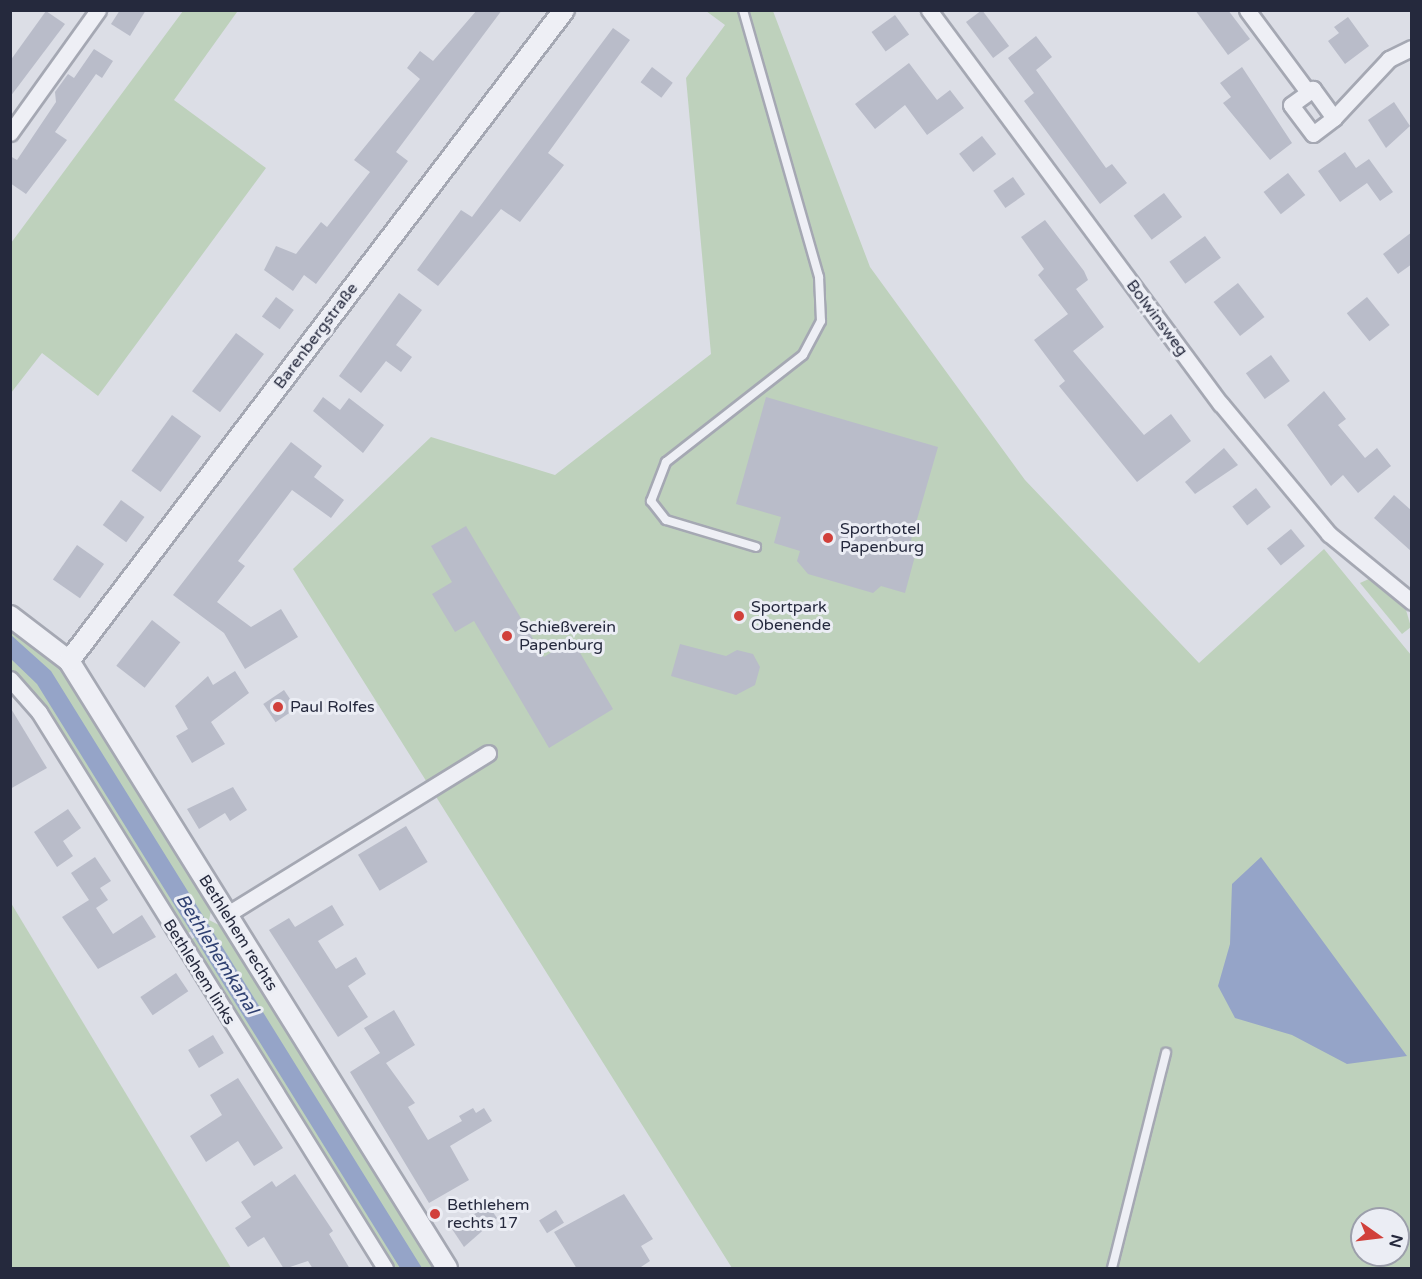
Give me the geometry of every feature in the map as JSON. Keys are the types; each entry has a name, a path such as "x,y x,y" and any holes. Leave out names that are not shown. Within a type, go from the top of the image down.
{"street":[{"path":"10,133 98,10"},
{"name":"Barenbergstraße","path":"69,661 564,10"},
{"name":"Bolwinsweg","path":"929,10 1221,404 1329,534 1412,602"},
{"path":"1247,10 1308,92"},
{"path":"1334,118 1312,89 1291,105 1312,134 1334,118 1389,59 1412,48"},
{"name":"Bethlehem rechts","path":"10,616 69,661 447,1269"},
{"name":"Bethlehem links","path":"10,679 39,712 384,1269"},
{"path":"226,915 488,753"}],"lane":[{"path":"743,10 819,277 821,321 803,355 666,462 651,501 666,520 756,547"},
{"path":"1112,1269 1166,1053"}],"green space":[{"path":"183,11 237,12 174,100 266,168 98,396 42,353 11,393 11,243"},
{"name":"Sportpark Obenende","path":"706,11 773,11 870,267 1025,480 1199,663 1324,549 1411,655 1411,1268 732,1268 293,569 431,437 555,475 711,354 686,78 725,25"},
{"path":"1371,578 1406,610 1411,627 1402,634 1360,583"},
{"path":"10,626 65,670 212,907 209,920 223,927 439,1268 393,1268 189,941 195,937 192,931 184,935 34,693 11,671"},
{"path":"11,903 178,1180 231,1268 11,1268"}],"water":[{"name":"Bethlehemkanal","path":"11,635 51,671 422,1268 400,1268 37,684 11,659"},
{"path":"1261,857 1407,1056 1347,1064 1292,1035 1235,1018 1218,986 1230,944 1232,884"}],"building":[{"path":"120,10 146,10 130,36 111,24"},
{"path":"477,10 502,10 396,152 408,161 316,284 304,275 293,291 264,270 276,246 296,254 321,222 327,227 370,172 354,160 420,79 407,68 420,51 433,61"},
{"path":"982,10 1009,46 993,58 966,22"},
{"path":"1195,10 1228,10 1250,39 1228,55"},
{"path":"46,11 65,24 10,97 10,61"},
{"path":"895,15 909,34 886,51 872,32"},
{"path":"1348,17 1369,46 1345,64 1328,41 1339,33 1334,27"},
{"path":"613,28 630,40 548,153 564,165 520,222 501,209 438,286 417,270 461,210 472,217"},
{"path":"1036,36 1052,57 1036,70 1106,168 1112,164 1127,183 1100,204 1024,101 1034,93 1008,58"},
{"path":"94,49 113,61 102,78 96,74 55,132 67,140 26,194 10,183 10,156 17,160 56,102 55,92 68,74 74,78"},
{"path":"909,63 937,100 950,90 964,108 927,135 905,105 875,129 855,104"},
{"path":"652,67 673,83 661,98 641,82"},
{"path":"1242,67 1292,143 1270,160 1223,103 1231,97 1220,83"},
{"path":"1394,102 1410,126 1386,148 1368,120"},
{"path":"982,136 996,154 973,172 959,154"},
{"path":"1345,152 1356,168 1369,159 1393,192 1380,201 1367,183 1340,202 1318,171"},
{"path":"1288,173 1305,195 1281,214 1264,192"},
{"path":"1013,177 1025,194 1005,208 993,191"},
{"path":"1164,193 1182,217 1152,240 1134,216"},
{"path":"1045,220 1084,271 1088,280 1076,289 1104,327 1073,351 1144,435 1171,414 1191,441 1137,482 1059,386 1065,381 1034,340 1068,314 1038,275 1044,269 1021,237"},
{"path":"1412,232 1412,264 1398,274 1383,254"},
{"path":"1205,236 1221,258 1185,284 1169,262"},
{"path":"1238,283 1264,317 1240,336 1214,302"},
{"path":"399,293 422,310 396,345 412,357 401,372 386,361 361,393 339,376"},
{"path":"276,297 294,310 280,329 262,316"},
{"path":"1367,297 1390,325 1369,341 1347,313"},
{"path":"236,333 264,354 220,412 192,391"},
{"path":"1271,355 1290,381 1265,399 1246,373"},
{"path":"1324,391 1346,419 1338,425 1365,458 1377,448 1391,466 1358,493 1343,475 1331,486 1287,425"},
{"path":"323,397 340,410 349,398 384,425 363,453 313,411"},
{"path":"766,397 938,447 907,554 915,556 905,593 881,586 873,593 808,574 797,561 800,551 774,543 781,517 736,504"},
{"path":"172,415 201,436 161,492 131,471"},
{"path":"291,442 322,466 314,477 344,500 331,518 292,490 238,561 245,566 217,602 251,627 281,609 298,637 245,669 224,633 173,595"},
{"path":"1224,448 1238,465 1195,494 1185,482"},
{"path":"1256,488 1271,507 1247,525 1232,506"},
{"path":"1394,495 1412,511 1412,552 1374,518"},
{"path":"121,500 144,517 126,542 103,525"},
{"name":"Schießverein Papenburg","path":"466,526 544,657 572,639 613,709 549,748 474,621 455,632 432,594 452,582 431,546"},
{"path":"1291,529 1305,546 1281,566 1267,549"},
{"path":"77,545 104,564 80,598 53,579"},
{"path":"152,620 180,642 145,688 116,666"},
{"path":"680,644 726,656 737,650 753,654 760,667 755,685 736,695 671,676"},
{"path":"235,671 249,693 211,722 225,744 192,763 176,736 188,729 175,706 208,676 213,685"},
{"path":"284,690 296,708 276,722 263,704"},
{"path":"10,707 47,768 10,789"},
{"path":"233,787 247,810 230,821 225,813 199,829 187,809"},
{"path":"68,809 81,828 63,841 73,856 57,867 34,832"},
{"path":"406,826 428,862 380,891 358,855"},
{"path":"95,857 111,881 100,888 108,900 96,908 113,934 142,915 156,937 98,969 62,917 89,900 71,873"},
{"path":"332,905 344,925 318,941 336,969 356,957 366,974 348,986 368,1017 338,1037 269,930 289,918 295,927"},
{"path":"176,973 188,991 153,1015 140,997"},
{"path":"394,1010 415,1045 386,1063 415,1103 408,1107 428,1140 462,1121 459,1116 473,1108 476,1113 484,1108 492,1121 450,1146 469,1180 429,1203 350,1072 380,1053 364,1028"},
{"path":"213,1035 224,1053 199,1068 188,1050"},
{"path":"238,1078 283,1148 254,1166 238,1141 206,1162 190,1136 222,1115 210,1095"},
{"path":"295,1174 333,1231 329,1234 350,1269 313,1269 308,1261 284,1269 264,1237 248,1247 235,1228 251,1217 241,1202 272,1181 276,1187"},
{"path":"624,1194 653,1239 641,1246 650,1261 638,1269 577,1269 554,1232"},
{"path":"488,1205 497,1218 464,1247 452,1229"},
{"path":"556,1210 564,1223 547,1233 539,1221"}],"place":[{"name":"Sporthotel Papenburg","path":"828,538"},
{"name":"Sportpark Obenende","path":"739,616"},
{"name":"Schießverein Papenburg","path":"507,636"},
{"name":"Paul Rolfes","path":"278,707"},
{"name":"Bethlehem rechts 17","path":"435,1214"}]}
